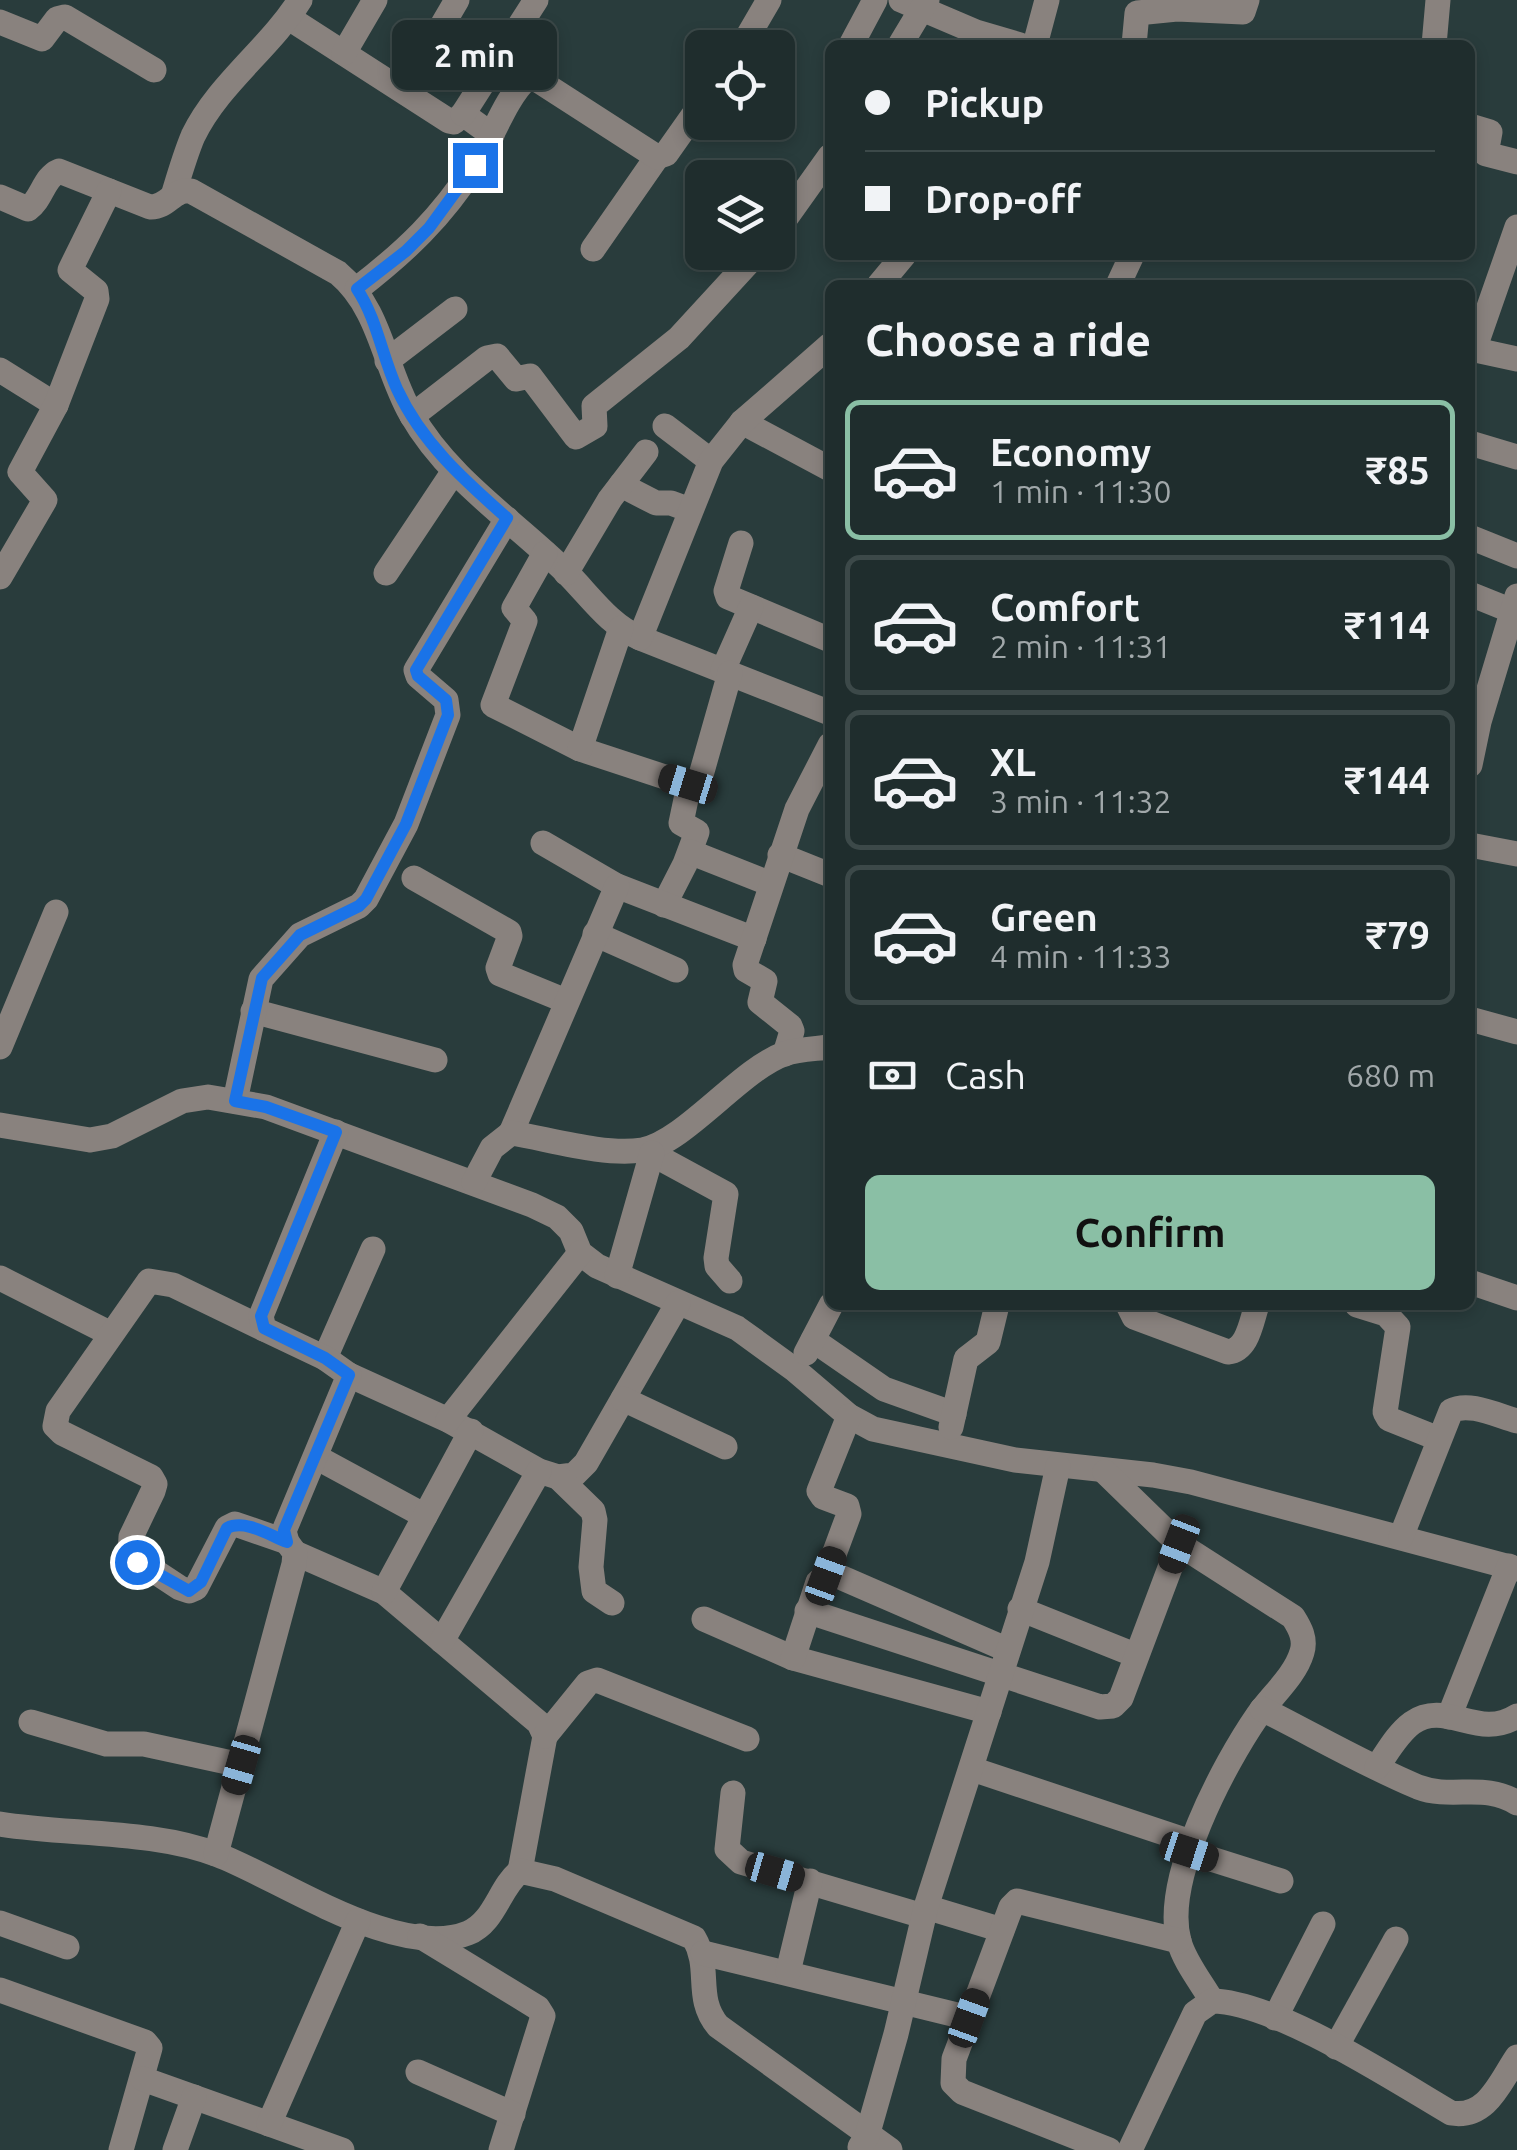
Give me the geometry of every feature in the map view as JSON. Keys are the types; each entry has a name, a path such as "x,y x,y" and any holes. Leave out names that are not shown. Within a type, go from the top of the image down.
{"street":[{"path":"344,53 375,0"},
{"path":"440,29 457,0"},
{"path":"173,196 194,135 217,101 294,9 344,53 454,122 463,114 536,0"},
{"path":"752,30 770,0"},
{"path":"855,40 875,0"},
{"path":"1036,40 1047,0"},
{"path":"1134,40 1137,13 1177,9 1243,12 1247,0"},
{"path":"1434,40 1438,0"},
{"path":"902,40 916,4 1007,40"},
{"path":"0,22 42,39 57,19 65,17 154,70"},
{"path":"357,289 429,228 475,165 523,81 532,78 656,158"},
{"path":"463,114 492,135"},
{"path":"593,249 656,158 666,154 685,127"},
{"path":"1475,128 1490,132 1486,154 1517,162"},
{"path":"795,204 825,163"},
{"path":"0,197 28,209 53,174 60,171 156,208 178,191 191,191 338,273 357,289 368,306 387,361 412,416 432,447 630,633 727,672 825,702"},
{"path":"0,577 45,500 20,472 56,405 98,295 70,266 108,190"},
{"path":"1517,226 1476,347 1517,359"},
{"path":"883,280 900,260"},
{"path":"412,416 487,358 496,356 516,378 530,376 576,437 596,426 594,406 679,338 741,270"},
{"path":"387,361 455,309"},
{"path":"580,749 711,461 742,422 825,348"},
{"path":"0,370 56,405"},
{"path":"742,422 825,466"},
{"path":"665,426 711,461"},
{"path":"1475,445 1517,457"},
{"path":"566,572 646,452"},
{"path":"386,573 454,471"},
{"path":"621,485 656,503 690,510"},
{"path":"235,1101 262,978 300,935 366,899 406,824 448,715 446,700 416,670 507,518"},
{"path":"1475,538 1517,556"},
{"path":"741,543 726,595 825,638"},
{"path":"545,554 514,608 525,621 493,706 580,749 688,784 690,788"},
{"path":"1475,595 1515,607 1475,718"},
{"path":"664,905 696,832 680,820 690,788 701,775 727,672 751,607"},
{"path":"785,1054 790,1026 760,1002 765,981 745,968 797,809 825,755"},
{"path":"543,844 617,886 754,939"},
{"path":"1475,846 1517,854"},
{"path":"690,852 772,884"},
{"path":"780,855 825,873"},
{"path":"414,878 509,932 498,968 500,974 566,1001"},
{"path":"474,1182 492,1148 511,1133 617,886"},
{"path":"0,1048 56,912"},
{"path":"595,934 676,970"},
{"path":"253,1011 435,1060"},
{"path":"1475,1019 1517,1032"},
{"path":"618,1276 648,1152 765,1064 785,1054 825,1049"},
{"path":"0,1126 90,1140 121,1132 182,1101 208,1098 266,1107 474,1182 556,1217 571,1230 580,1254 618,1276 737,1328 796,1370 849,1416 873,1429 946,1447 1058,1466 1190,1482 1513,1568 1450,1716"},
{"path":"264,1328 261,1316 336,1132"},
{"path":"511,1133 648,1152 726,1194 716,1258 717,1266 730,1281"},
{"path":"325,1358 373,1249"},
{"path":"384,1592 425,1516 460,1426 580,1254"},
{"path":"0,1278 111,1334"},
{"path":"545,1736 538,1724 384,1592 247,1526 236,1524 227,1528 201,1582 189,1591 137,1562 130,1555 131,1537 155,1484 150,1477 62,1434 54,1426 58,1411 149,1281 172,1285 325,1358 349,1375 460,1426 549,1474 592,1511 594,1591 612,1603"},
{"path":"1475,1284 1517,1298"},
{"path":"549,1474 574,1476 586,1464 678,1303"},
{"path":"796,1370 828,1310"},
{"path":"946,1447 966,1359 988,1342 997,1310"},
{"path":"1130,1310 1134,1317 1228,1352 1237,1351 1242,1345 1255,1310"},
{"path":"1375,1310 1386,1314 1398,1327 1385,1412 1389,1419 1439,1439"},
{"path":"813,1340 884,1389 954,1414"},
{"path":"216,1854 241,1765 291,1548 284,1530 349,1375"},
{"path":"623,1399 725,1447"},
{"path":"1401,1536 1451,1411 1457,1407 1514,1412"},
{"path":"793,1658 818,1582 826,1576 848,1514 847,1506 823,1497 819,1491 849,1416"},
{"path":"316,1457 425,1516"},
{"path":"863,2143 925,1911 1043,1540 1058,1466"},
{"path":"1104,1472 1179,1544 1293,1617 1302,1632 1304,1648 1296,1665 1262,1709 1226,1767 1190,1847 1177,1915 1179,1942 1212,2001"},
{"path":"442,1640 549,1474"},
{"path":"826,1576 840,1577 1100,1707 1113,1706 1120,1698 1179,1544"},
{"path":"1020,1608 1135,1655"},
{"path":"807,1612 1005,1661"},
{"path":"704,1619 793,1658 990,1712"},
{"path":"0,1824 146,1840 216,1854 358,1921 420,1936 467,1934 484,1923 508,1881 520,1871 545,1736 588,1683 597,1680 747,1739"},
{"path":"1262,1709 1420,1788 1456,1793 1490,1791 1517,1803"},
{"path":"1377,1767 1410,1724 1420,1719 1450,1716 1490,1727 1503,1726 1517,1716"},
{"path":"31,1722 106,1744 144,1744 241,1765"},
{"path":"972,1769 1281,1882"},
{"path":"732,1793 727,1849 741,1862 1002,1930"},
{"path":"520,1871 555,1879 694,1938 703,1953 706,2012 718,2026 863,2143 890,2150"},
{"path":"788,1972 810,1882"},
{"path":"1109,2150 962,2092 953,2084 954,2059 1010,1907 1017,1901 1179,1942"},
{"path":"270,2124 358,1921"},
{"path":"0,1923 67,1946"},
{"path":"1275,2018 1323,1924"},
{"path":"420,1936 538,2008 543,2016 500,2150"},
{"path":"1336,2047 1396,1939"},
{"path":"703,1953 969,2018"},
{"path":"0,1990 145,2042 151,2054 122,2150"},
{"path":"1130,2150 1195,2012 1212,2001 1246,2005 1275,2018 1336,2047 1451,2113 1476,2112 1514,2069"},
{"path":"418,2072 513,2114"},
{"path":"143,2079 342,2150"},
{"path":"175,2150 194,2098"}],"route":[{"path":"137,1562 189,1591 201,1582 227,1528 236,1524 247,1526 287,1542 284,1530 346,1389 349,1375 340,1367 264,1328 261,1316 336,1132 266,1107 235,1101 262,978 300,935 366,899 406,824 448,715 446,700 416,670 507,518 432,447 397,388 368,306 357,289 429,228 475,165"}]}
